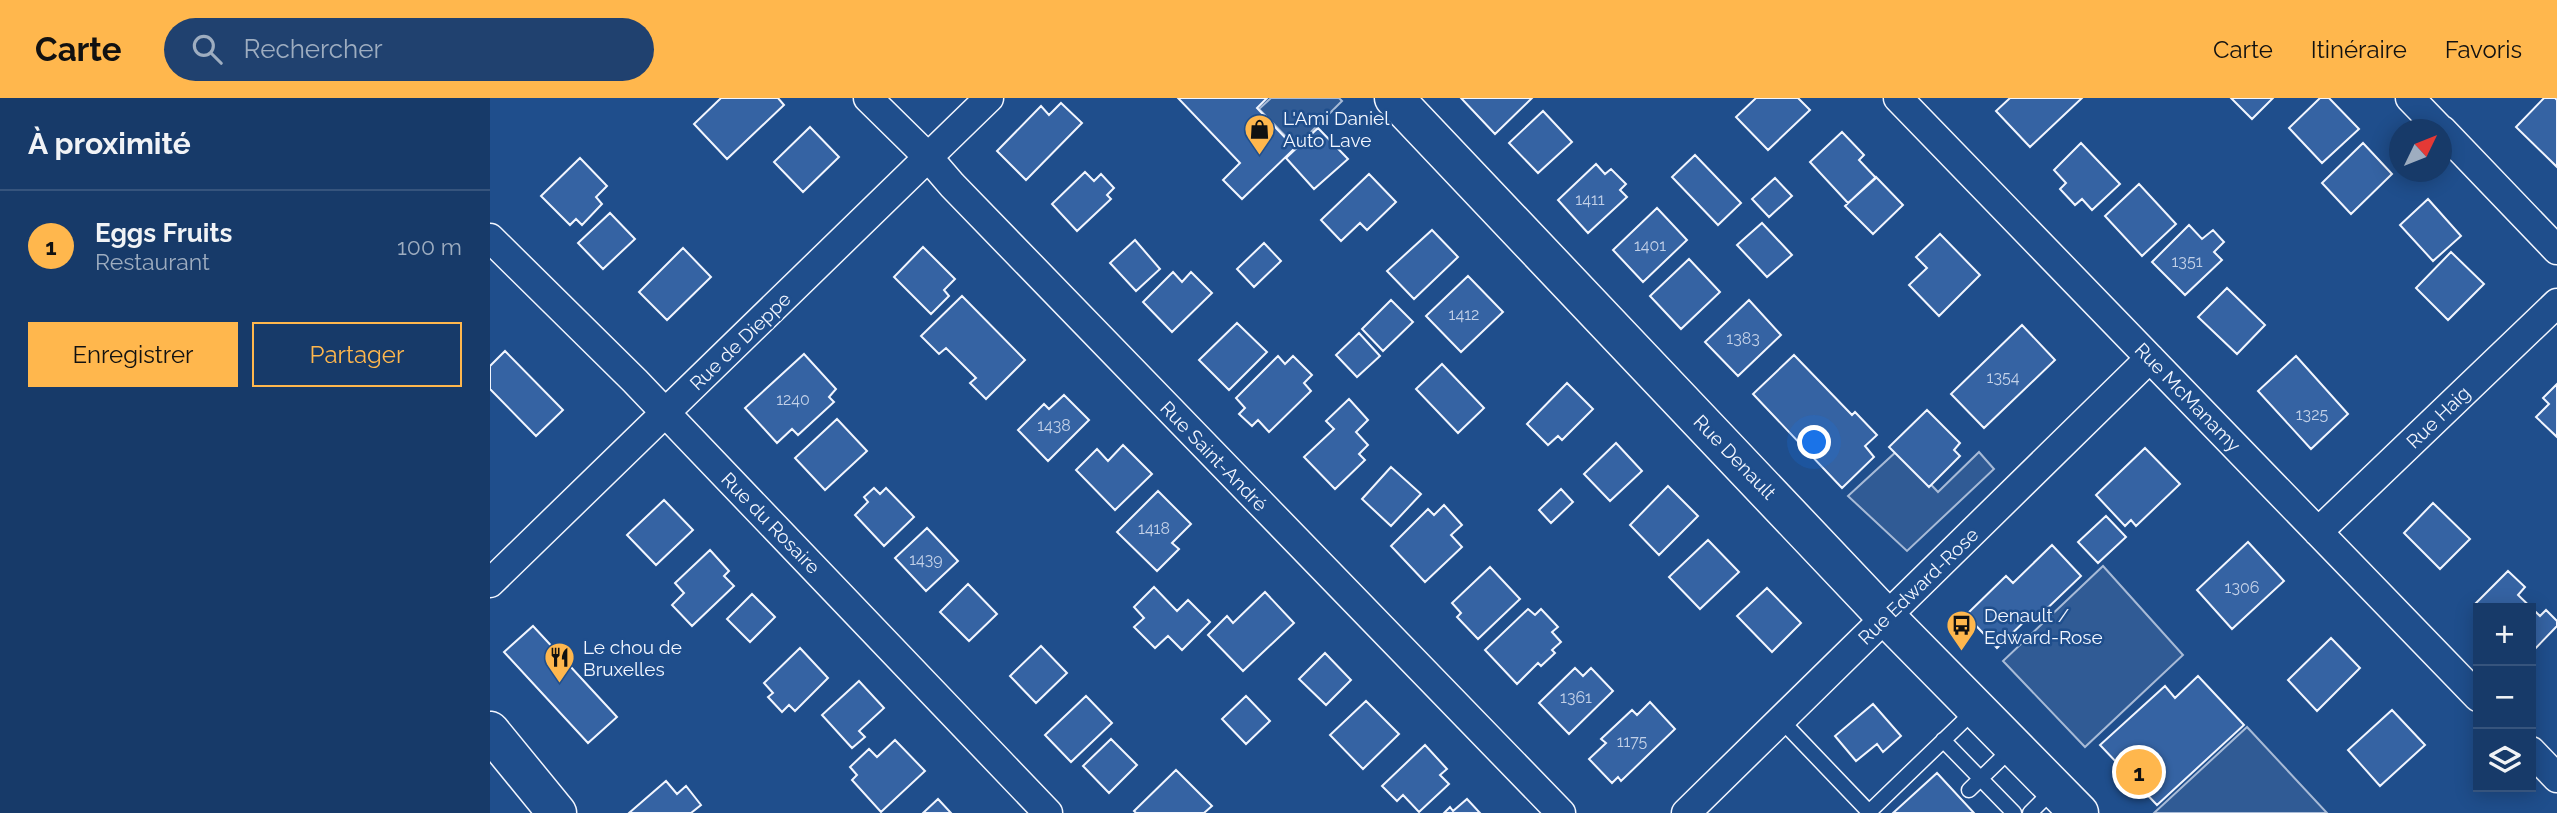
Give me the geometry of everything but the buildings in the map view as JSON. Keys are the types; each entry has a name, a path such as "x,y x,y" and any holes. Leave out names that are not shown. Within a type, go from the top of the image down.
{"main road":[{"name":"Rue Denault","path":"1407,106 1886,617 2014,747 2054,805"},
{"path":"490,731 557,813"}],"street":[{"name":"Rue Saint-André","path":"868,98 1561,813"},
{"name":"Rue de Dieppe","path":"490,583 989,98"},
{"name":"Rue McManamy","path":"1898,98 2473,692"},
{"path":"2410,98 2430,119"},
{"path":"2452,141 2557,250"},
{"name":"Rue du Rosaire","path":"490,238 635,381 1048,813"},
{"name":"Rue Haig","path":"2318,532 2557,303"},
{"name":"Rue Edward-Rose","path":"1686,813 2150,358"},
{"path":"2536,756 2557,779"}],"lane":[{"path":"1781,720 1869,812 1976,709"},
{"path":"1943,740 2014,813"},
{"path":"1969,790 2014,747"}],"shaded area":[{"path":"1271,98 1339,98 1342,101 1296,147 1259,109"},
{"path":"1898,450 1938,492 1979,452 1994,469 1907,551 1848,496"},
{"path":"2103,566 2183,655 2085,747 2003,661"},
{"path":"2247,727 2327,813 2154,813"}],"place":[{"name":"L'Ami Daniel Auto Lave","path":"1260,156"},
{"name":"Denault / Edward-Rose","path":"1961,653"},
{"name":"Le chou de Bruxelles","path":"560,685"},
{"name":"Eggs Fruits","path":"2139,772"}]}
